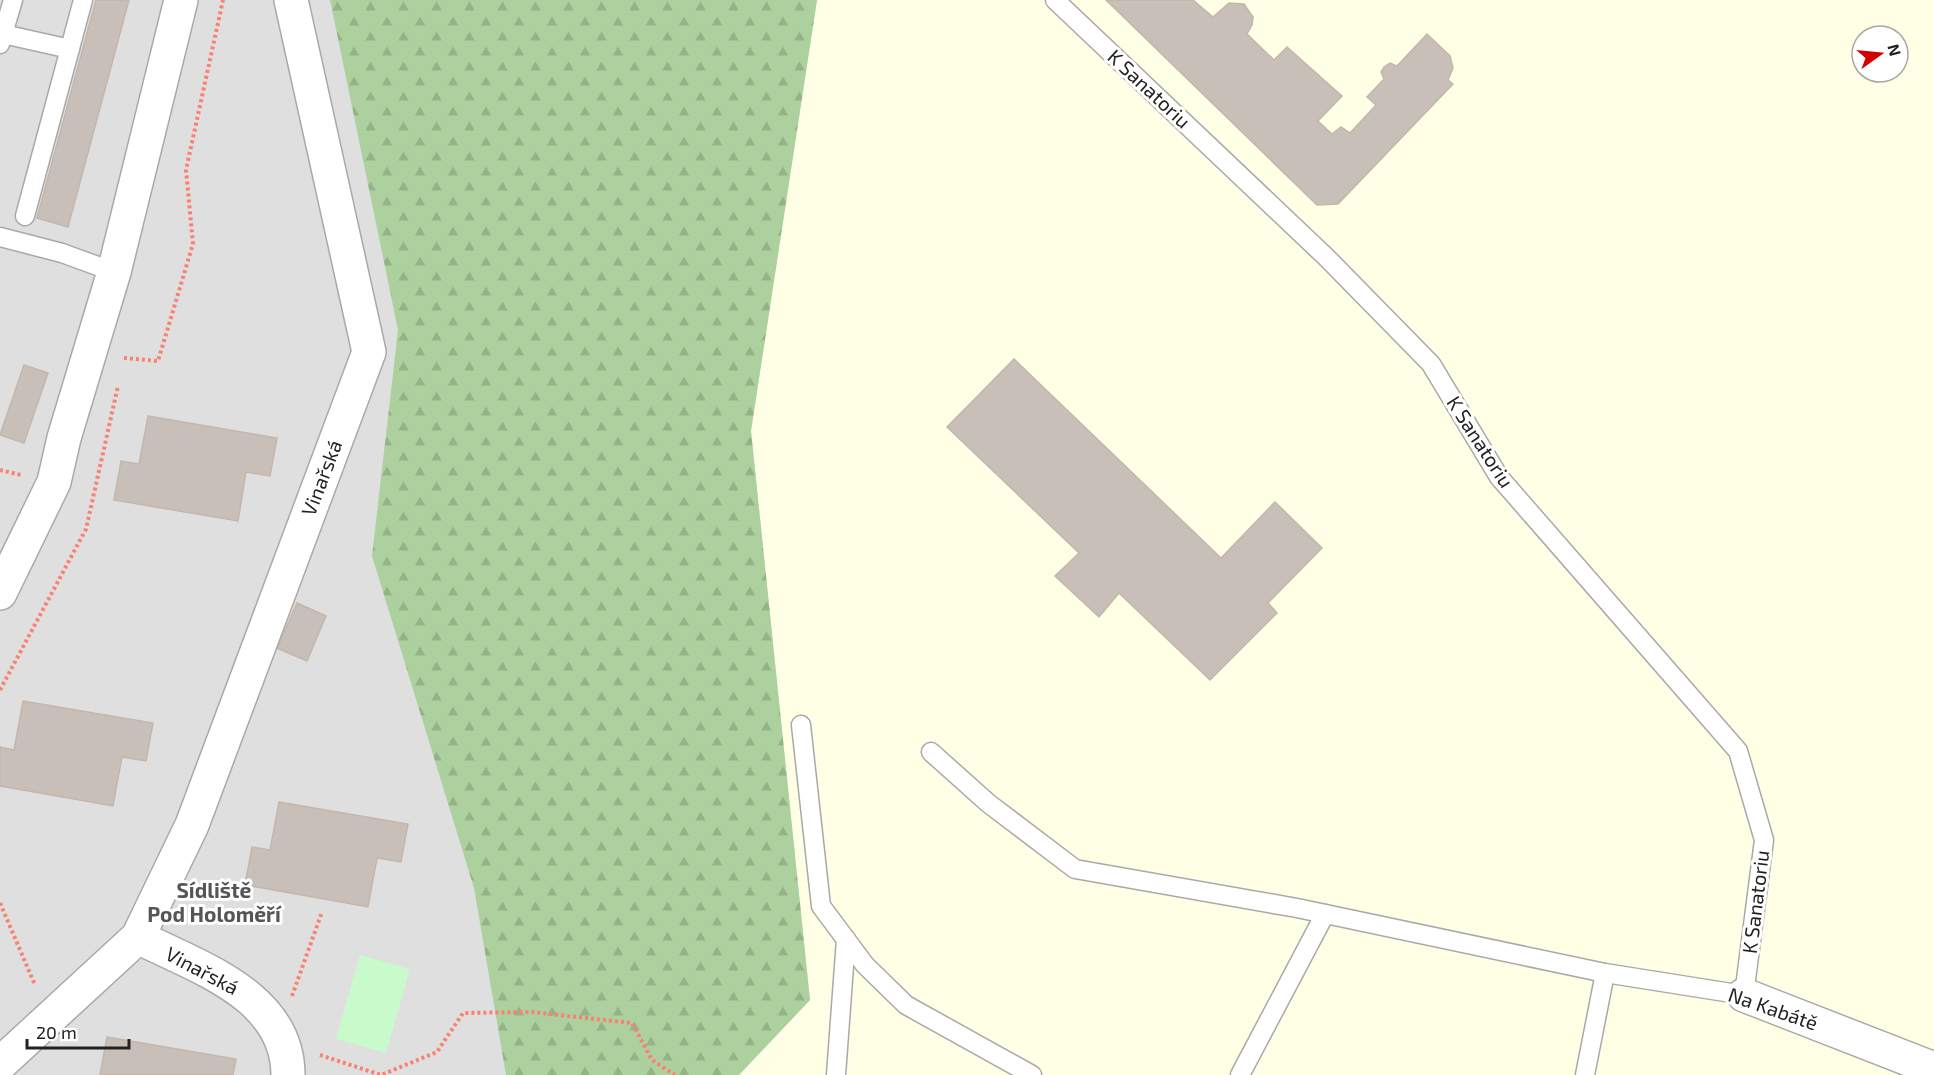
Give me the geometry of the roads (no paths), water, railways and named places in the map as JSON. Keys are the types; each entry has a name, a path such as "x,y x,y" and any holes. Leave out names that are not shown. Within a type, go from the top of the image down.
{"street":[{"path":"0,593 54,482 64,438 114,272 182,0"},
{"name":"Vinařská","path":"0,1064 138,937 192,825 369,352 291,0"},
{"name":"Vinařská","path":"138,937 238,987 273,1020 288,1059 288,1075"},
{"name":"Na Kabátě","path":"1744,995 1934,1069"}],"lane":[{"path":"13,0 2,40 70,49"},
{"path":"25,216 83,0"},
{"name":"K Sanatoriu","path":"1055,0 1326,257 1431,364 1499,477 1738,751 1764,840 1744,995"},
{"path":"0,237 62,253 114,272"},
{"path":"801,725 821,906 865,965 906,1005 1032,1075"},
{"name":"Na Kabátě","path":"931,752 988,803 1075,869 1325,914 1605,973 1744,995"},
{"path":"1240,1075 1325,914"},
{"path":"836,1075 846,939"},
{"path":"1586,1075 1605,973"}],"district":[{"name":"Sídliště Pod Holoměří","path":"214,903"}]}
